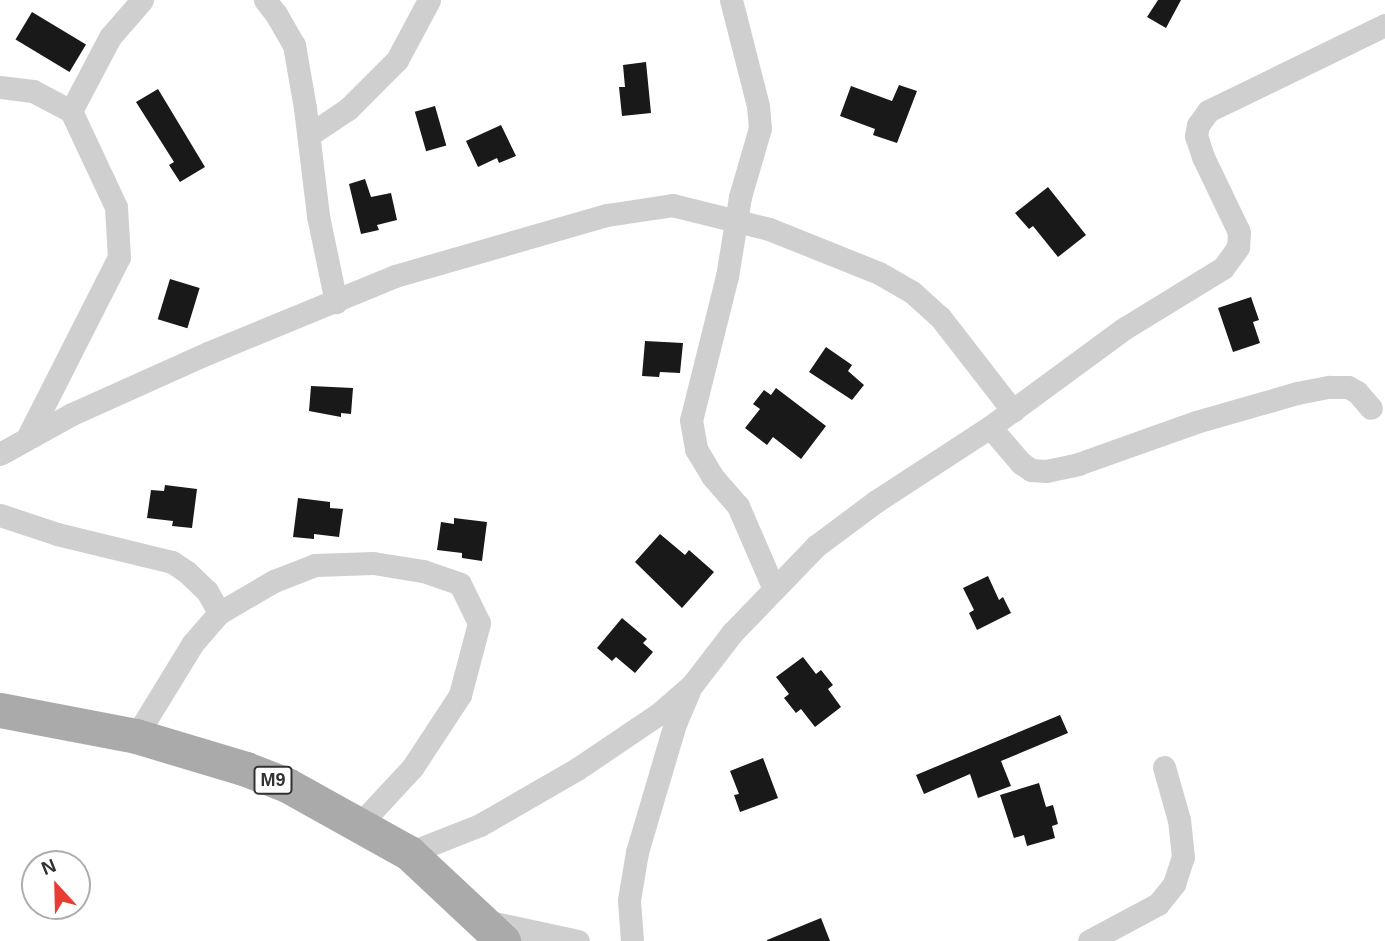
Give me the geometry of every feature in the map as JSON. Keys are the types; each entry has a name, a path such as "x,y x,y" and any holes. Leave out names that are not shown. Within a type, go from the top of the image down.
{"main road":[{"name":"M9","path":"0,710 136,736 246,769 287,785 409,853 494,931"}],"street":[{"path":"71,111 110,37 142,0"},
{"path":"265,0 276,13 294,45 309,135 318,216 336,302"},
{"path":"309,135 369,91 397,60 429,0"},
{"path":"731,0 758,106 760,128 735,222 727,276 691,420 696,449 712,476 738,506 773,587"},
{"path":"409,853 480,825 577,769 660,713 692,685 732,633 773,587 816,546 874,502 1013,411 1125,328 1231,260 1238,247 1239,232 1196,136 1198,125 1208,111 1381,32"},
{"path":"0,88 33,91 71,111 116,207 119,257 29,436"},
{"path":"0,454 29,436 208,353 395,276 607,215 672,205 769,229 879,273 912,292 940,317 1013,411"},
{"path":"990,427 1021,463 1031,470 1046,471 1078,464 1196,422 1297,393 1329,387 1348,387 1357,391 1371,408"},
{"path":"0,515 57,534 172,562 207,591 219,613"},
{"path":"136,736 186,653 219,613 274,581 315,565 373,564 423,571 460,584 478,624 473,653 460,695 412,768 360,824"},
{"path":"632,941 629,900 637,852 675,724 692,685"},
{"path":"1089,941 1158,904 1174,884 1183,857 1179,820 1164,767"},
{"path":"494,931 578,941"}],"building":[{"path":"1158,0 1181,0 1166,28 1147,17"},
{"path":"32,12 86,44 70,72 16,39"},
{"path":"646,62 651,113 622,116 619,87 625,87 623,65"},
{"path":"899,85 917,91 897,143 873,135 875,129 840,116 851,86 892,101"},
{"path":"158,89 205,167 180,182 169,165 174,162 136,102"},
{"path":"435,106 446,145 426,151 415,112"},
{"path":"501,125 516,156 499,163 497,158 478,167 466,141"},
{"path":"365,179 371,197 391,193 397,220 377,225 379,230 361,234 349,184"},
{"path":"1048,187 1086,235 1058,257 1033,226 1029,229 1015,213"},
{"path":"170,279 200,288 187,328 158,319"},
{"path":"1251,297 1259,320 1253,322 1260,343 1233,352 1218,308"},
{"path":"645,341 683,343 680,373 660,372 659,377 642,376"},
{"path":"826,347 852,365 848,371 864,385 852,400 809,372"},
{"path":"311,386 353,388 351,414 341,413 341,417 309,411"},
{"path":"776,388 826,426 801,459 773,437 767,445 745,428 760,409 753,404 764,390 771,395"},
{"path":"165,485 197,489 192,528 172,526 173,521 147,518 151,490 164,491"},
{"path":"298,498 330,502 330,508 343,509 339,537 314,534 314,539 293,537"},
{"path":"454,518 487,522 482,561 462,558 462,553 437,550 441,522 454,524"},
{"path":"660,534 685,555 689,550 714,572 682,608 635,562"},
{"path":"988,576 999,600 1003,597 1011,613 977,630 969,613 974,610 963,588"},
{"path":"622,618 647,639 643,643 653,652 635,673 616,657 612,661 597,648"},
{"path":"803,657 816,674 821,670 833,685 828,689 841,707 815,727 801,709 796,713 784,698 789,694 776,677"},
{"path":"1060,715 1068,733 1001,761 1011,786 978,798 970,774 924,794 916,775"},
{"path":"763,758 778,798 740,812 734,795 739,794 730,771"},
{"path":"1039,783 1046,807 1053,805 1058,824 1052,826 1055,838 1027,846 1024,835 1014,838 1000,795"},
{"path":"821,918 830,941 767,941 767,940"}]}
